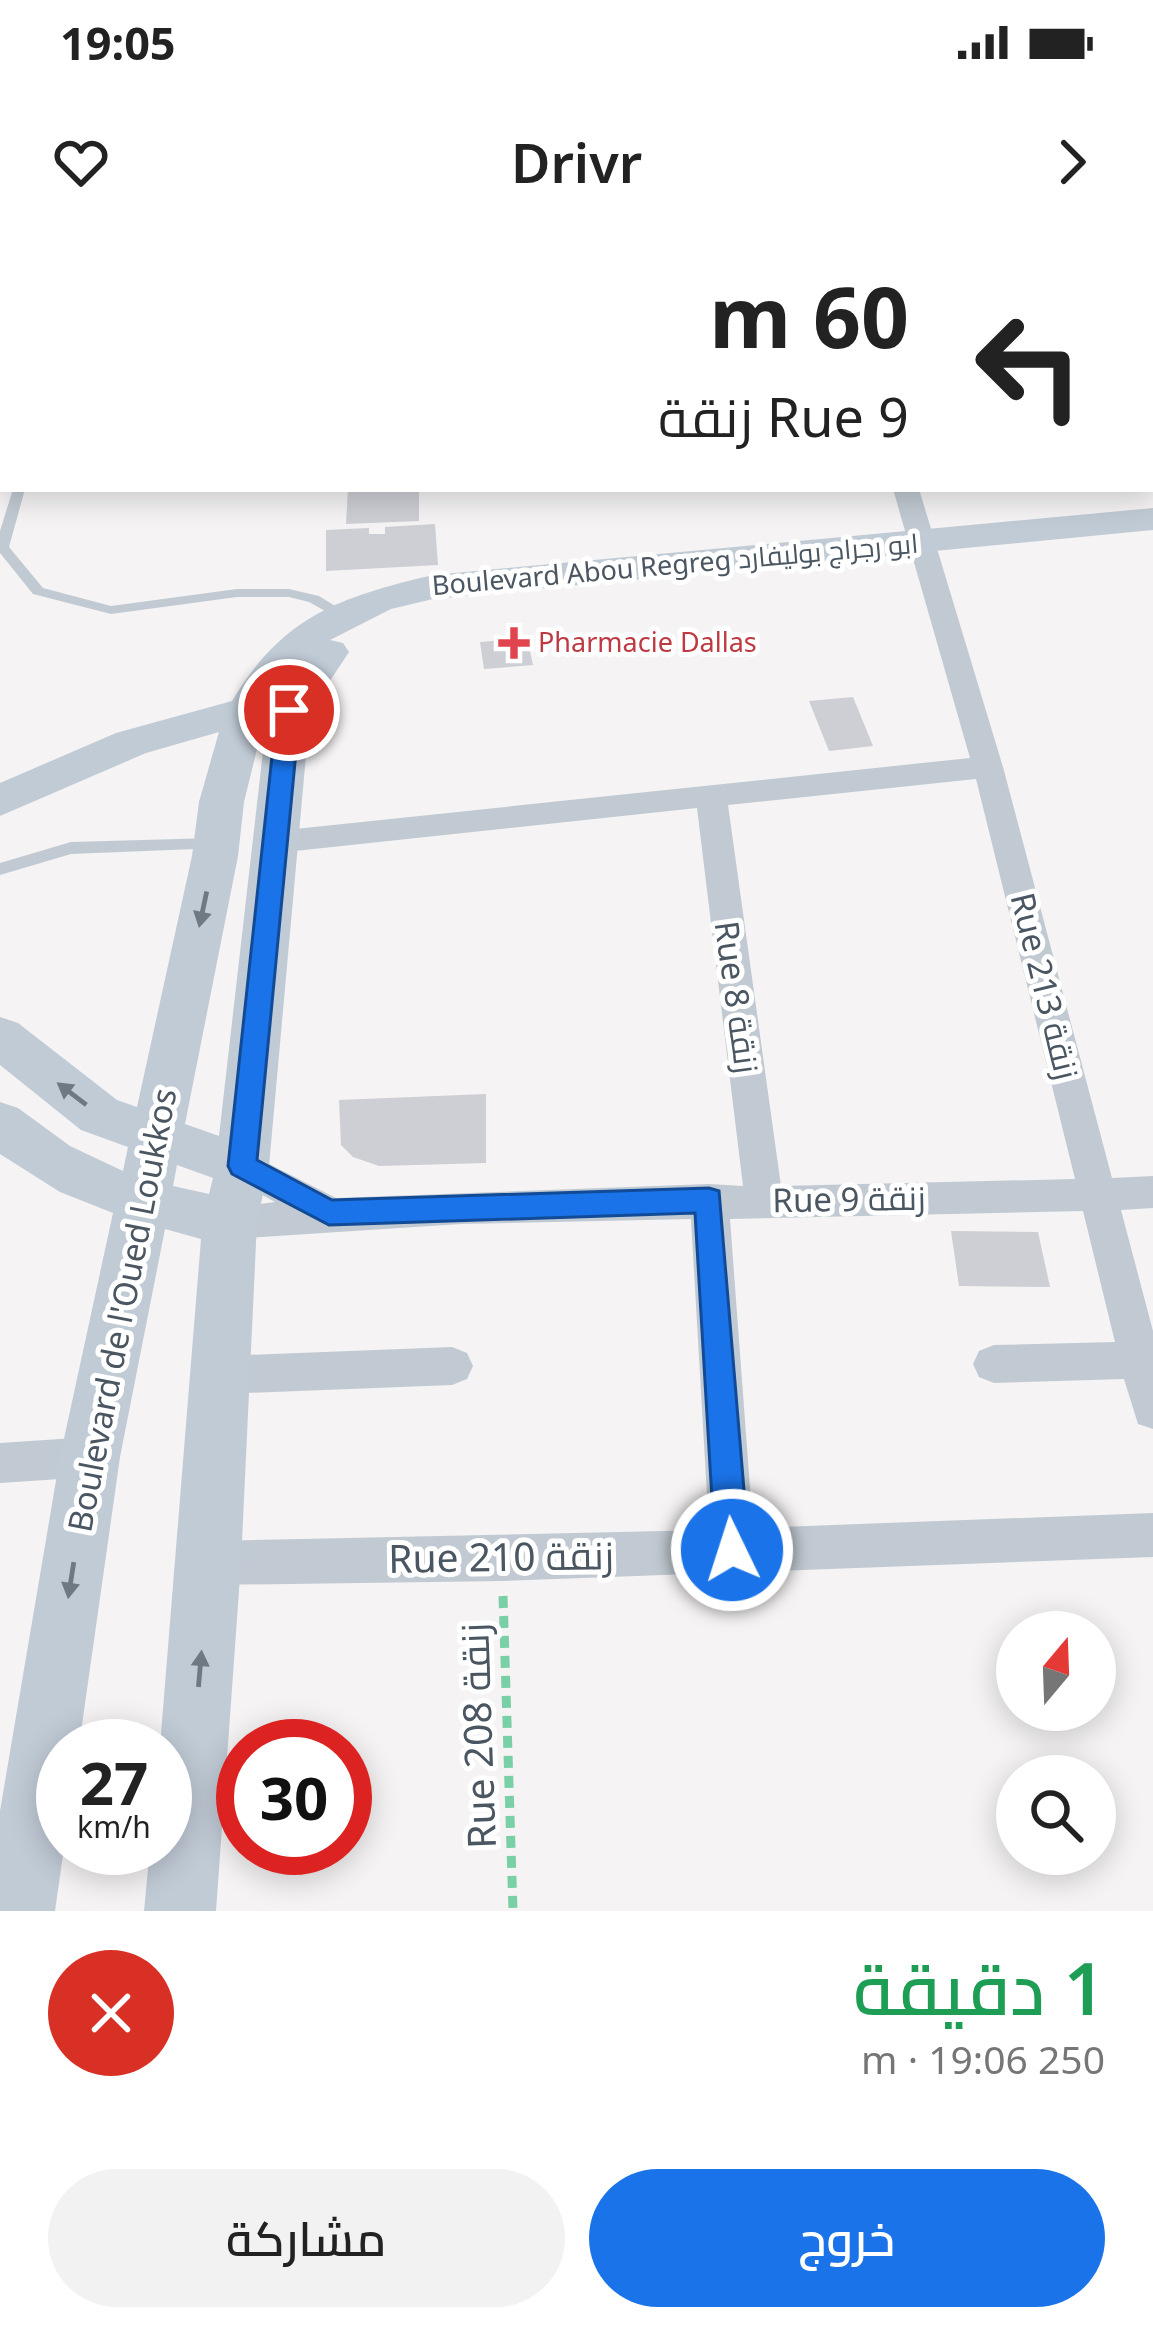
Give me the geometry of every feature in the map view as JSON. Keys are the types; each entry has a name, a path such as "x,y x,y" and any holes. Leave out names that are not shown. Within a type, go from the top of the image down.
{"main road":[{"name":"Boulevard Abou Regreg ابو رجراج بوليفارد","path":"266,711 339,639 382,616 925,553 1153,519"},
{"name":"Boulevard Abou Regreg ابو رجراج بوليفارد","path":"266,711 282,658 320,624 393,594 487,579 925,553 1153,545"},
{"path":"0,801 142,736 188,721 266,711 276,842 242,1166 230,1222 209,1563 180,1911"},
{"name":"Boulevard de l'Oued Loukkos","path":"19,1911 90,1457 216,844 228,755 266,711"},
{"path":"0,1036 99,1115 242,1166"},
{"path":"0,1124 82,1181 142,1202 230,1222"}],"street":[{"name":"Rue 213 زنقة","path":"907,492 988,767 1099,1196 1147,1360 1153,1410"},
{"path":"276,842 988,767"},
{"name":"Rue 8 زنقة","path":"711,795 764,1200"},
{"path":"242,1166 329,1213"},
{"name":"Rue 9 زنقة","path":"230,1222 329,1213 709,1200 1153,1192"},
{"path":"709,1200 732,1550"},
{"path":"994,1364 1147,1360"},
{"path":"219,1375 452,1366"},
{"path":"0,1463 90,1457"},
{"name":"Rue 210 زنقة","path":"209,1563 502,1559 1153,1535"}],"lane":[{"path":"19,492 2,548 38,591 111,610 237,592 290,593 314,598 340,614"},
{"path":"0,869 70,848 216,844"}],"path":[{"name":"Rue 208 زنقة","path":"502,1559 513,1911"}],"building":[{"path":"348,492 419,492 419,521 346,524"},
{"path":"435,524 438,565 326,571 326,530 369,528 369,534 385,534 385,527"},
{"path":"527,638 533,665 484,669 480,642"},
{"path":"853,697 873,746 829,751 809,701"},
{"path":"486,1094 486,1163 379,1166 353,1157 341,1145 339,1100"},
{"path":"951,1231 1038,1232 1050,1287 959,1286"}],"place":[{"name":"Pharmacie Dallas","path":"514,643"}],"route":[{"path":"289,710 242,1166 329,1213 709,1200 732,1550"}]}
